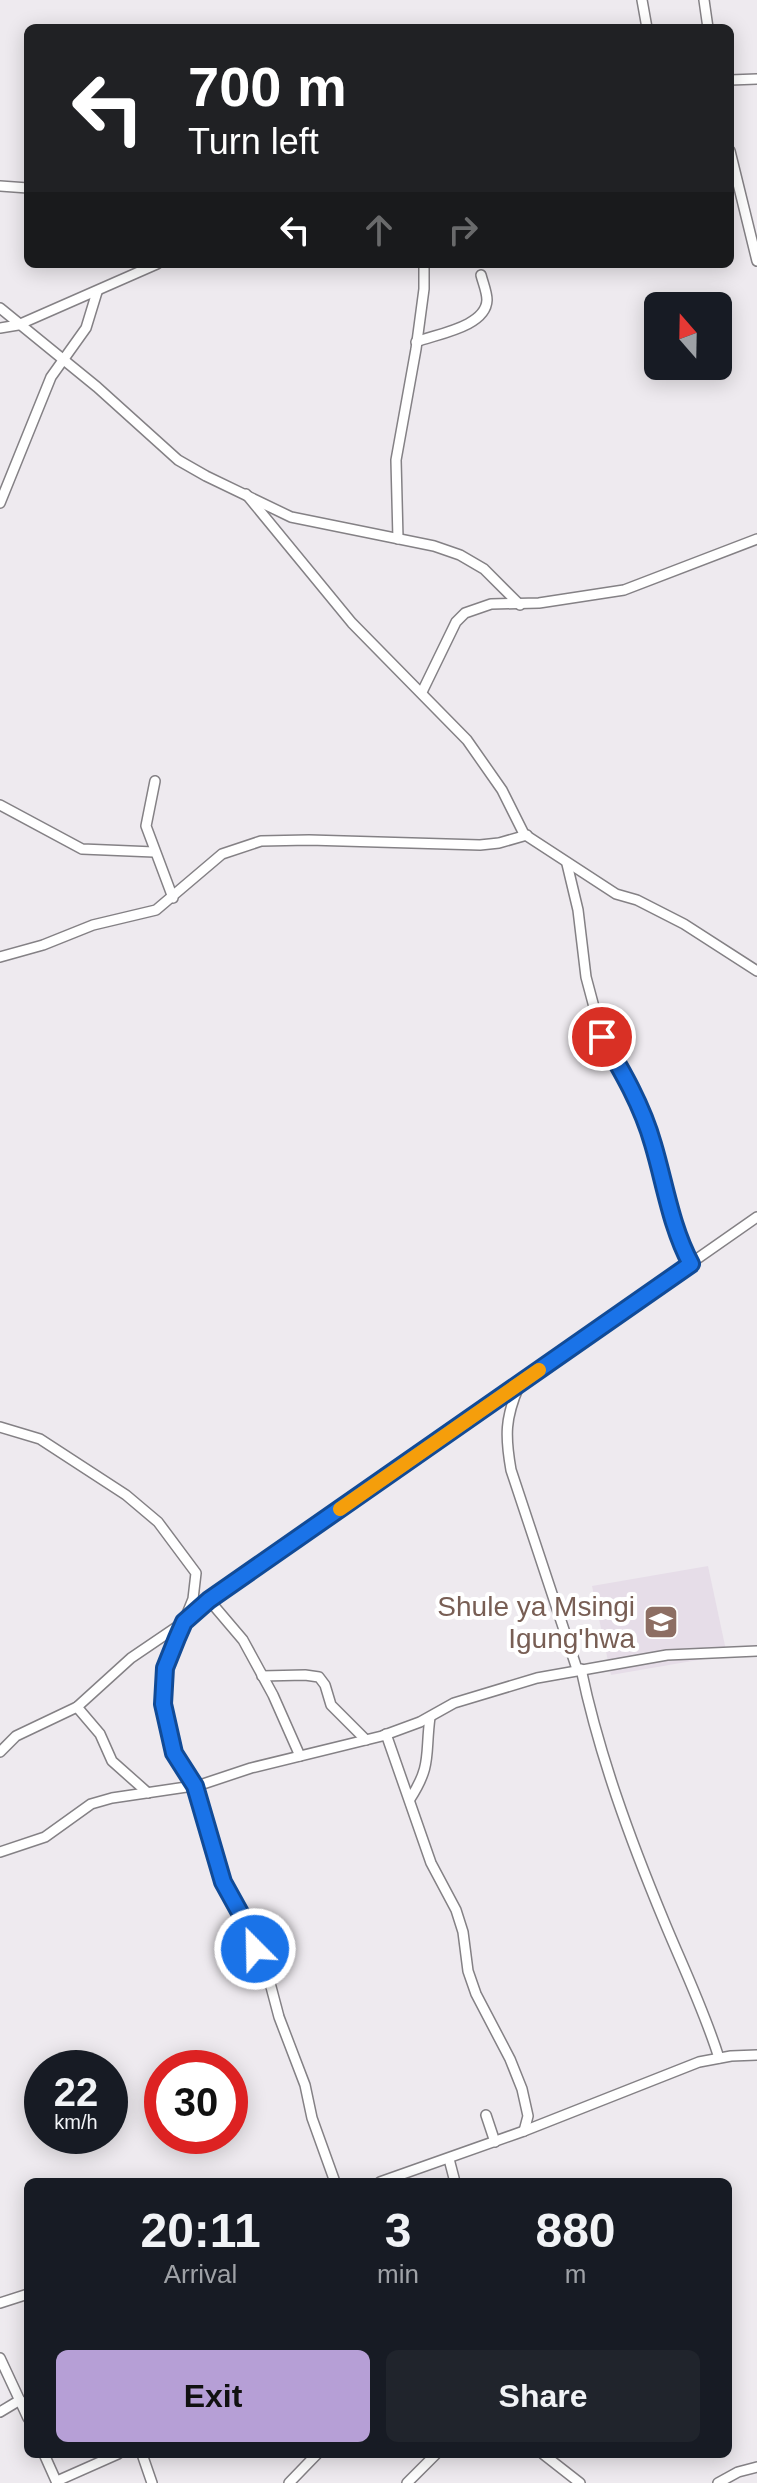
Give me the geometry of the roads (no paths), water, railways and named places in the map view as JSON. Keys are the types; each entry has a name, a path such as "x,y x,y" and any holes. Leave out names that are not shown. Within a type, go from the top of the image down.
{"street":[{"path":"642,0 646,24"},
{"path":"704,0 707,24"},
{"path":"734,80 757,79"},
{"path":"734,167 757,261"},
{"path":"0,186 24,188"},
{"path":"0,328 18,325 148,268"},
{"path":"398,539 396,460 424,289 424,268"},
{"path":"416,342 452,331 480,315 487,301 481,275"},
{"path":"0,503 51,377 86,328 97,292"},
{"path":"0,308 97,387 178,460 291,517 434,546 460,555 484,569 520,605"},
{"path":"246,494 327,595 467,740 502,790 527,835 616,894 637,900 684,924 757,971"},
{"path":"422,692 443,645 465,613 491,604 520,605 624,590 757,539"},
{"path":"155,781 146,826 173,898"},
{"path":"0,805 82,849 154,852"},
{"path":"0,957 43,945 93,925 156,910 222,854 261,841 480,845 527,835"},
{"path":"567,864 578,910 586,977 602,1037 640,1105 677,1233 691,1264"},
{"path":"0,1752 16,1736 77,1707 131,1658 184,1622 209,1600 757,1217"},
{"path":"520,1383 507,1420 511,1470 579,1669 607,1769 655,1899 702,2006 719,2058"},
{"path":"0,1427 32,1435 126,1495 158,1522 196,1573 196,1586 165,1668 163,1704 174,1753 195,1786 220,1874 244,1920 270,1983 334,2178"},
{"path":"209,1600 240,1635 273,1695 300,1756"},
{"path":"0,1852 45,1837 91,1804 195,1786 251,1768 366,1740 430,1717 465,1699 537,1678 667,1655 757,1651"},
{"path":"262,1676 319,1677 331,1705 366,1740"},
{"path":"77,1707 100,1734 112,1761 148,1793"},
{"path":"410,1799 428,1763 426,1742 430,1717"},
{"path":"386,1734 436,1875 456,1910 463,1932 468,1971 476,1994 522,2089 528,2116 524,2131"},
{"path":"392,2178 524,2131 665,2074 719,2058 757,2055"},
{"path":"486,2115 495,2142"},
{"path":"449,2159 454,2178"},
{"path":"0,2303 24,2295"},
{"path":"0,2412 23,2401 1,2363"},
{"path":"46,2458 56,2481"},
{"path":"44,2483 56,2481 109,2458"},
{"path":"143,2458 150,2482"},
{"path":"289,2483 313,2458"},
{"path":"407,2483 432,2458"},
{"path":"548,2458 580,2483"},
{"path":"718,2483 738,2472 757,2467"}],"place":[{"name":"Shule ya Msingi Igung'hwa","path":"661,1622"}]}
